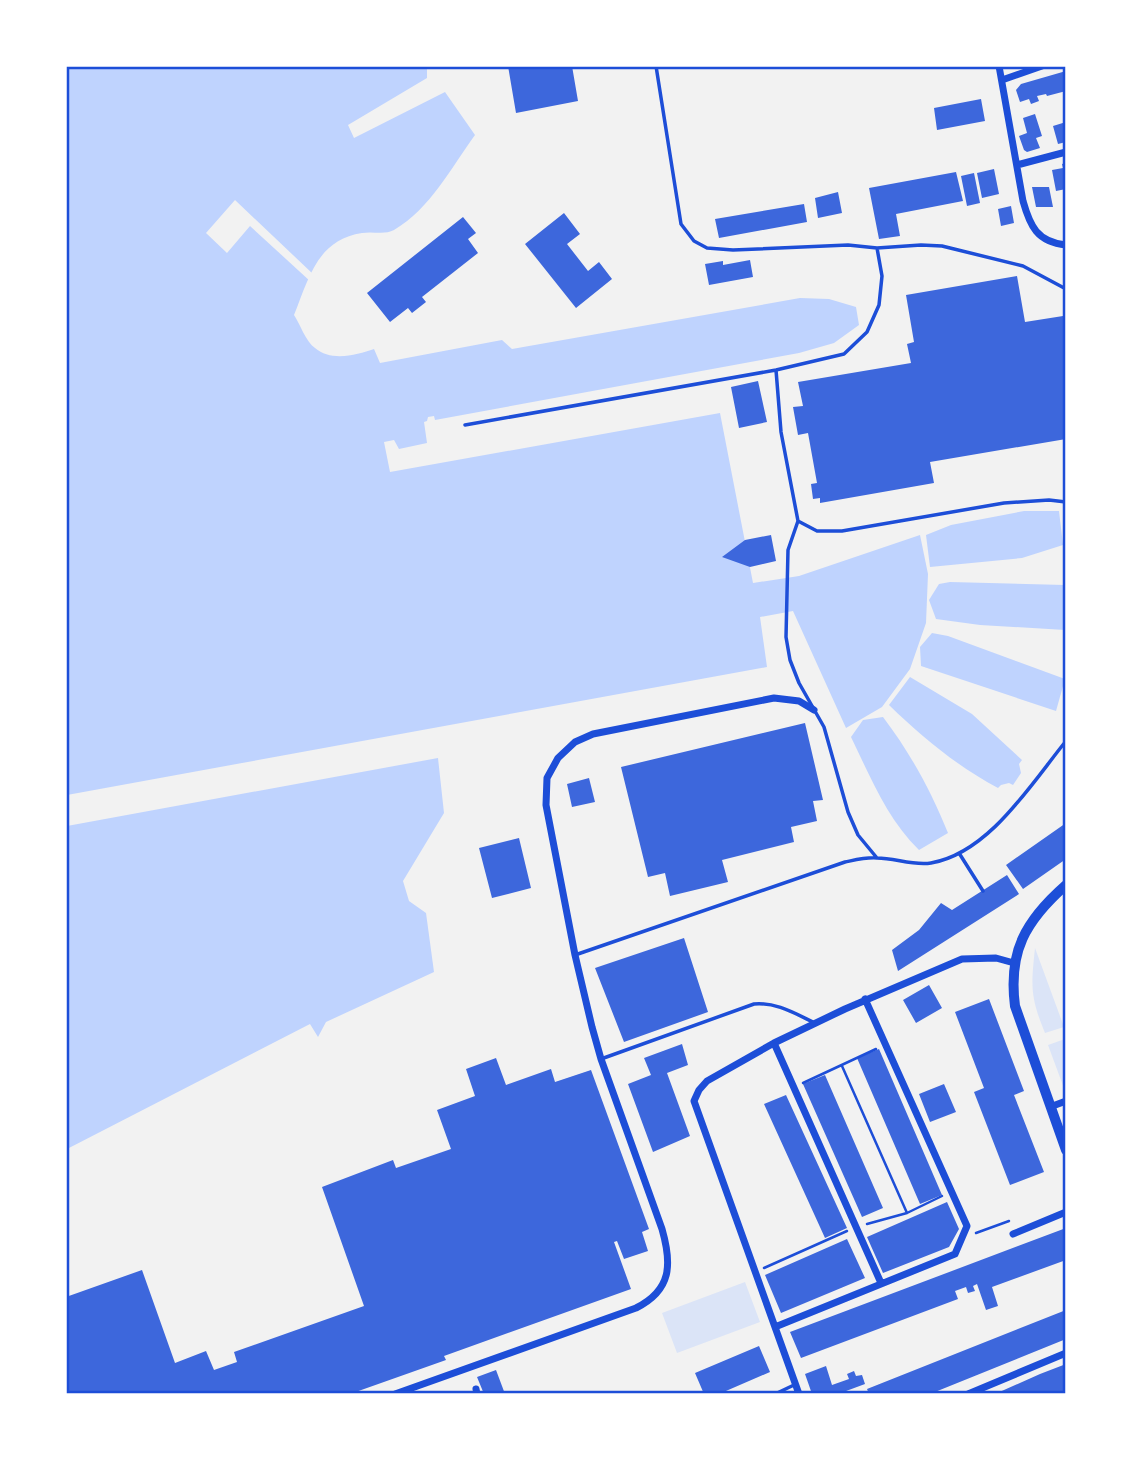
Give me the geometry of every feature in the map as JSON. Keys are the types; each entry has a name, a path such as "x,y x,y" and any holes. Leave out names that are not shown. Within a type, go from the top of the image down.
{"street":[{"path":"999,66 1028,220 1040,237 1054,244 1066,245"},
{"path":"1002,80 1042,66"},
{"path":"1017,165 1066,152"},
{"path":"395,1394 636,1308 650,1301 662,1287 669,1268 668,1249 654,1205 601,1059 575,955 546,805 547,778 558,758 575,742 593,734 774,698 799,701 814,710"},
{"path":"1066,886 1032,921 1022,937 1014,962 1012,983 1015,1006 1066,1150"},
{"path":"799,1394 694,1101 699,1090 707,1081 774,1043 865,999 962,959 996,958 1014,962"},
{"path":"775,1327 955,1254 967,1226 865,999"},
{"path":"774,1043 881,1283"},
{"path":"1050,1107 1066,1101"},
{"path":"1013,1234 1066,1212"},
{"path":"968,1394 1066,1353"}],"lane":[{"path":"656,66 681,224 694,241 707,248 733,250 848,245 877,248 942,246 1023,266 1066,289"},
{"path":"465,425 776,370 844,354 867,332 879,305 882,276 877,248"},
{"path":"776,370 781,432 798,521 788,550 786,637 790,660 799,683 824,727 848,812 858,835 877,858"},
{"path":"798,521 817,531 842,531 1004,503 1049,500 1066,502"},
{"path":"575,955 845,862 877,858 929,863 951,858 980,840 1001,821 1066,741"},
{"path":"959,853 983,891"},
{"path":"601,1059 754,1004 767,1003 782,1007 815,1023"},
{"path":"775,1394 796,1384"}],"path":[{"path":"793,1087 885,1044"},
{"path":"842,1066 907,1213"},
{"path":"984,1231 1009,1221"}],"shaded area":[{"path":"1035,948 1064,1027 1045,1033 1033,991"},
{"path":"1066,1039 1065,1091 1048,1045"},
{"path":"745,1282 760,1322 677,1353 662,1313"}],"water":[{"path":"67,67 427,67 427,78 348,125 354,138 445,92 475,135 439,187 407,221 394,230 383,233 362,233 347,237 334,244 317,263 294,315 312,345 329,355 352,355 374,349 380,363 502,340 512,349 800,298 829,299 856,307 859,325 834,343 799,353 435,420 434,416 428,417 424,422 427,443 399,449 394,440 384,442 390,472 720,413 753,583 799,576 920,535 928,574 926,623 910,669 882,707 846,728 793,611 760,617 767,667 67,795"},
{"path":"1024,511 1059,511 1063,545 1022,558 930,567 926,535 951,525"},
{"path":"939,584 1065,585 1065,630 980,625 936,619 929,600"},
{"path":"932,633 948,636 1065,679 1056,711 921,666 920,647"},
{"path":"910,677 972,714 1022,760 1019,764 1021,773 1013,785 1009,783 998,788 954,761 889,705"},
{"path":"883,717 920,773 948,833 919,850 888,811 851,737 863,720"},
{"path":"438,758 444,813 403,881 409,901 426,913 434,972 326,1022 318,1037 310,1024 67,1149 67,826"}],"pier":[{"path":"235,200 313,274 311,282 250,226 227,253 206,233"}],"building":[{"path":"508,66 572,66 578,101 516,113"},
{"path":"1066,71 1066,91 1037,96 1039,101 1031,104 1029,99 1020,102 1016,90 1021,84"},
{"path":"981,99 985,121 937,130 934,108"},
{"path":"1035,114 1042,136 1036,138 1040,148 1027,152 1019,136 1027,133 1023,118"},
{"path":"1066,122 1066,142 1058,144 1053,126"},
{"path":"1066,163 1066,189 1056,191 1052,170 1063,168 1062,164"},
{"path":"994,169 999,194 982,198 977,173"},
{"path":"956,172 963,201 896,214 900,236 879,239 869,188"},
{"path":"974,173 980,203 967,206 961,176"},
{"path":"1032,187 1049,187 1053,207 1036,207"},
{"path":"838,192 842,213 818,218 815,198"},
{"path":"804,204 807,222 719,238 715,219"},
{"path":"1011,206 1014,223 1001,226 998,209"},
{"path":"564,213 580,234 567,244 588,271 599,262 612,279 576,308 525,244"},
{"path":"463,217 476,233 468,239 478,253 422,297 426,302 412,313 408,308 390,322 367,293"},
{"path":"750,260 753,277 709,285 705,264 723,261 723,265"},
{"path":"1017,276 1025,322 1063,316 1066,328 1066,439 930,462 934,483 820,503 820,498 813,499 811,484 817,483 808,433 798,435 793,407 803,406 798,382 911,363 907,344 914,342 906,295"},
{"path":"758,381 767,422 739,428 731,387"},
{"path":"771,535 776,561 750,567 722,557 745,540"},
{"path":"805,723 823,800 813,801 817,821 791,827 794,842 722,860 728,882 670,896 665,873 648,877 621,767"},
{"path":"589,778 595,802 572,807 567,784"},
{"path":"1066,823 1066,859 1023,889 1006,865"},
{"path":"519,838 531,888 492,898 479,848"},
{"path":"1007,875 1019,894 898,971 892,950 919,930 941,903 952,910"},
{"path":"684,938 708,1012 624,1042 595,968"},
{"path":"929,985 942,1008 916,1023 903,1000"},
{"path":"989,999 1024,1091 1014,1095 1044,1172 1010,1185 974,1092 984,1088 955,1012"},
{"path":"682,1044 688,1065 667,1073 690,1136 653,1152 628,1084 651,1075 644,1058"},
{"path":"879,1049 942,1195 920,1204 857,1058"},
{"path":"496,1058 506,1085 551,1069 555,1082 591,1070 649,1229 642,1232 648,1251 624,1259 617,1241 614,1242 631,1289 444,1356 446,1360 350,1394 66,1394 66,1297 142,1270 175,1363 206,1351 214,1370 237,1362 234,1352 364,1306 322,1187 393,1160 396,1168 451,1149 437,1110 475,1096 466,1069"},
{"path":"825,1075 883,1208 862,1217 803,1084"},
{"path":"944,1084 956,1112 930,1122 919,1094"},
{"path":"786,1095 847,1228 825,1238 764,1104"},
{"path":"947,1202 959,1229 949,1247 883,1273 867,1237"},
{"path":"1066,1228 1066,1260 992,1287 998,1306 986,1310 977,1284 973,1286 975,1291 968,1293 966,1287 955,1291 958,1299 801,1358 790,1332"},
{"path":"847,1239 865,1278 781,1313 765,1275"},
{"path":"1066,1310 1066,1339 930,1394 869,1394 867,1389"},
{"path":"759,1346 770,1372 719,1394 704,1394 695,1373"},
{"path":"1066,1364 1066,1392 995,1394 1040,1374"},
{"path":"826,1366 832,1385 849,1379 847,1374 854,1371 856,1376 862,1375 865,1384 838,1394 812,1394 805,1374"},
{"path":"496,1370 505,1394 484,1394 477,1377"}]}
